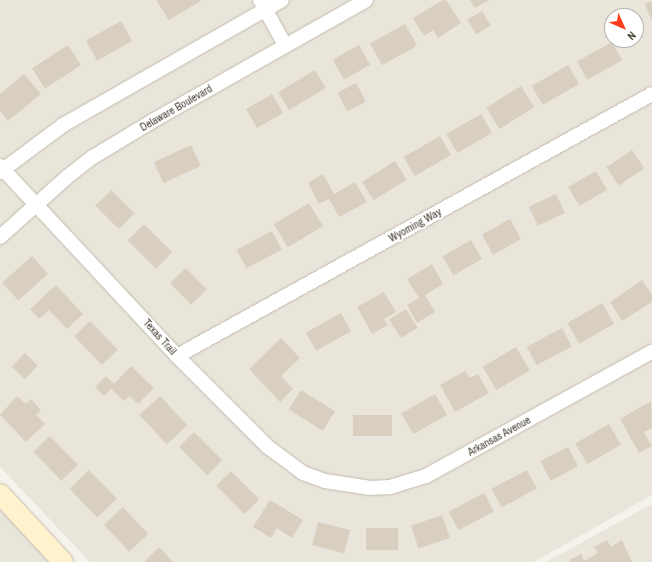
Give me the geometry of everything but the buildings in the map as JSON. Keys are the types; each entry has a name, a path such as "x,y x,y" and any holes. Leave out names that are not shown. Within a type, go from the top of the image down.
{"street":[{"path":"1,170 63,125 263,5 282,0"},
{"name":"Delaware Boulevard","path":"0,237 36,204 93,157 285,45 366,0"},
{"path":"263,5 285,45"},
{"name":"Wyoming Way","path":"177,356 652,94"},
{"name":"Texas Trail","path":"1,170 36,204 177,356 268,447 303,473 338,484"},
{"name":"Arkansas Avenue","path":"338,484 360,488 390,487 426,476 652,352"},
{"path":"0,494 63,562"}],"shaded area":[{"path":"0,0 652,0 652,495 534,562 90,562 0,467"},
{"path":"0,494 51,562 0,562"},
{"path":"652,504 652,562 546,562"}]}
